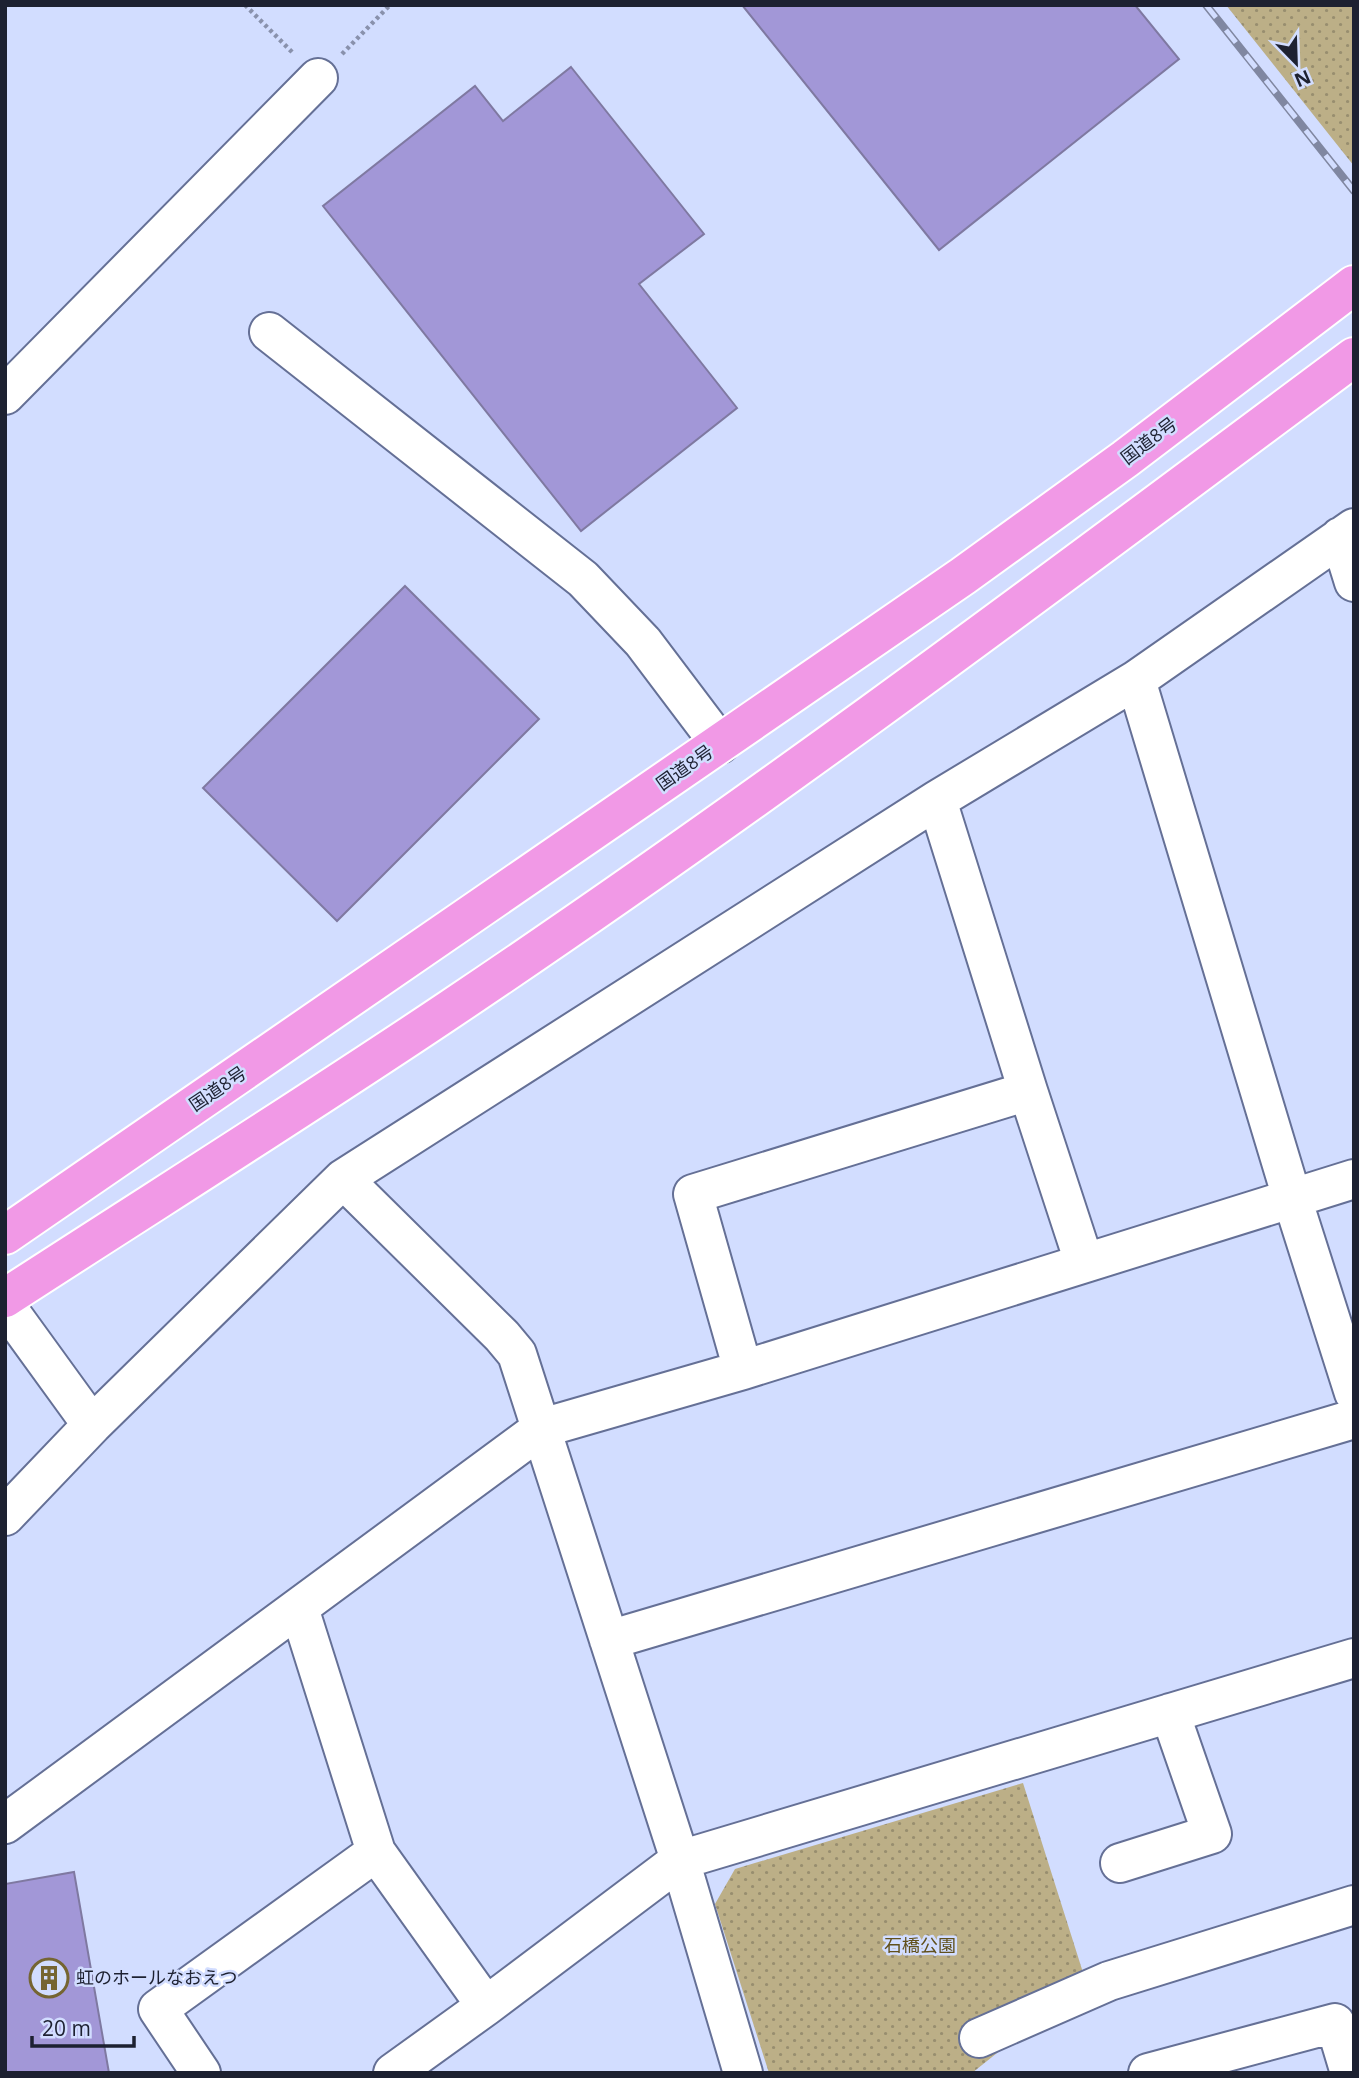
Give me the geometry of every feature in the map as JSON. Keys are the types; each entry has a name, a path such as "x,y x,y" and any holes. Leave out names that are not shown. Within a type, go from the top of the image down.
{"highway":[{"name":"国道8号","path":"5,1235 963,576 1114,467 1354,285"},
{"path":"5,1298 449,1010 744,805 1015,610 1354,357"}],"street":[{"path":"5,395 318,78"},
{"path":"269,332 583,579 643,642 720,744"},
{"path":"5,1516 92,1425 343,1179 937,800 1136,680 1347,532 1354,582"},
{"path":"1136,680 1292,1198 1354,1393"},
{"path":"937,800 1084,1262"},
{"path":"743,1370 693,1194 1028,1091"},
{"path":"343,1179 517,1354 680,1860 743,2073"},
{"path":"5,1824 542,1428 743,1370 1354,1179"},
{"path":"5,1306 92,1425"},
{"path":"609,1640 1354,1419"},
{"path":"299,1608 376,1853 486,2006"},
{"path":"393,2073 680,1860 1354,1658"},
{"path":"1120,1863 1212,1834 1170,1713"},
{"path":"201,2073 158,2009 376,1853"},
{"path":"979,2038 1109,1981 1354,1905"},
{"path":"1148,2073 1335,2023 1350,2073"}],"path":[{"path":"245,5 318,78 390,5"}],"green space":[{"path":"1226,5 1354,5 1354,166"},
{"name":"石橋公園","path":"1023,1783 1086,1982 972,2073 769,2073 715,1904 735,1869"}],"building":[{"path":"742,5 1135,5 1179,59 939,250"},
{"path":"571,67 704,234 639,284 737,408 581,531 323,206 475,86 503,121"},
{"path":"405,586 539,719 337,921 203,788"},
{"name":"虹のホールなおえつ","path":"74,1872 109,2073 5,2073 5,1884"}],"railway":[{"path":"1206,5 1354,191"}],"place":[{"name":"虹のホールなおえつ","path":"49,1978"}]}
